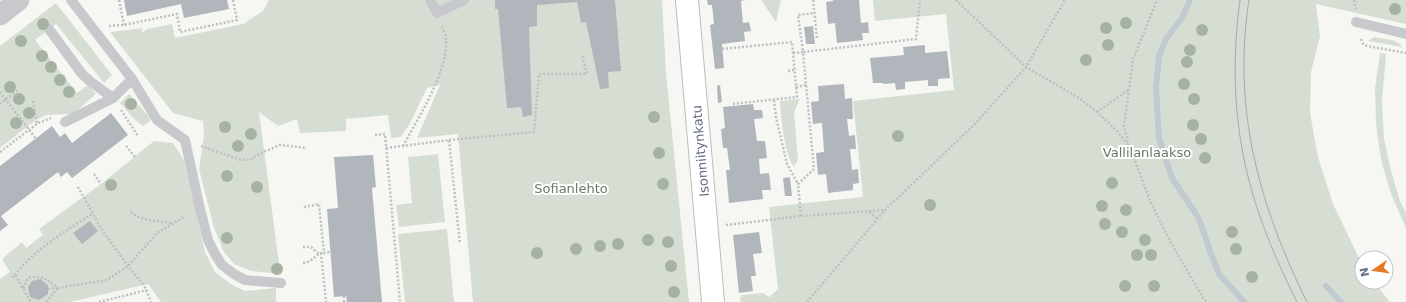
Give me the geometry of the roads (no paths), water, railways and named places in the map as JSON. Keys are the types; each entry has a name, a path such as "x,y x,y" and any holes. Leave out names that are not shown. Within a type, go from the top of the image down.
{"street":[{"path":"0,15 19,0"},
{"name":"Isonniitynkatu","path":"687,0 713,302"}],"lane":[{"path":"71,0 132,79 157,120 185,140 208,240 222,265 245,280 281,283"},
{"path":"430,0 437,13 464,0"},
{"path":"1356,22 1406,34"},
{"path":"49,29 82,74 113,98"},
{"path":"65,122 113,98 132,79"}],"waterway":[{"path":"1190,0 1182,18 1166,39 1159,56 1156,87 1159,138 1172,178 1201,224 1219,274 1244,302"},
{"path":"1326,286 1341,302"}],"tram line":[{"path":"1240,0 1237,25 1235,74 1238,123 1242,147 1253,195 1262,223 1297,302"},
{"path":"1249,0 1245,40 1244,80 1247,118 1254,156 1263,193 1275,229 1307,302"}],"park label":[{"name":"Vallilanlaakso","path":"1147,152"},
{"name":"Sofianlehto","path":"571,188"}]}
